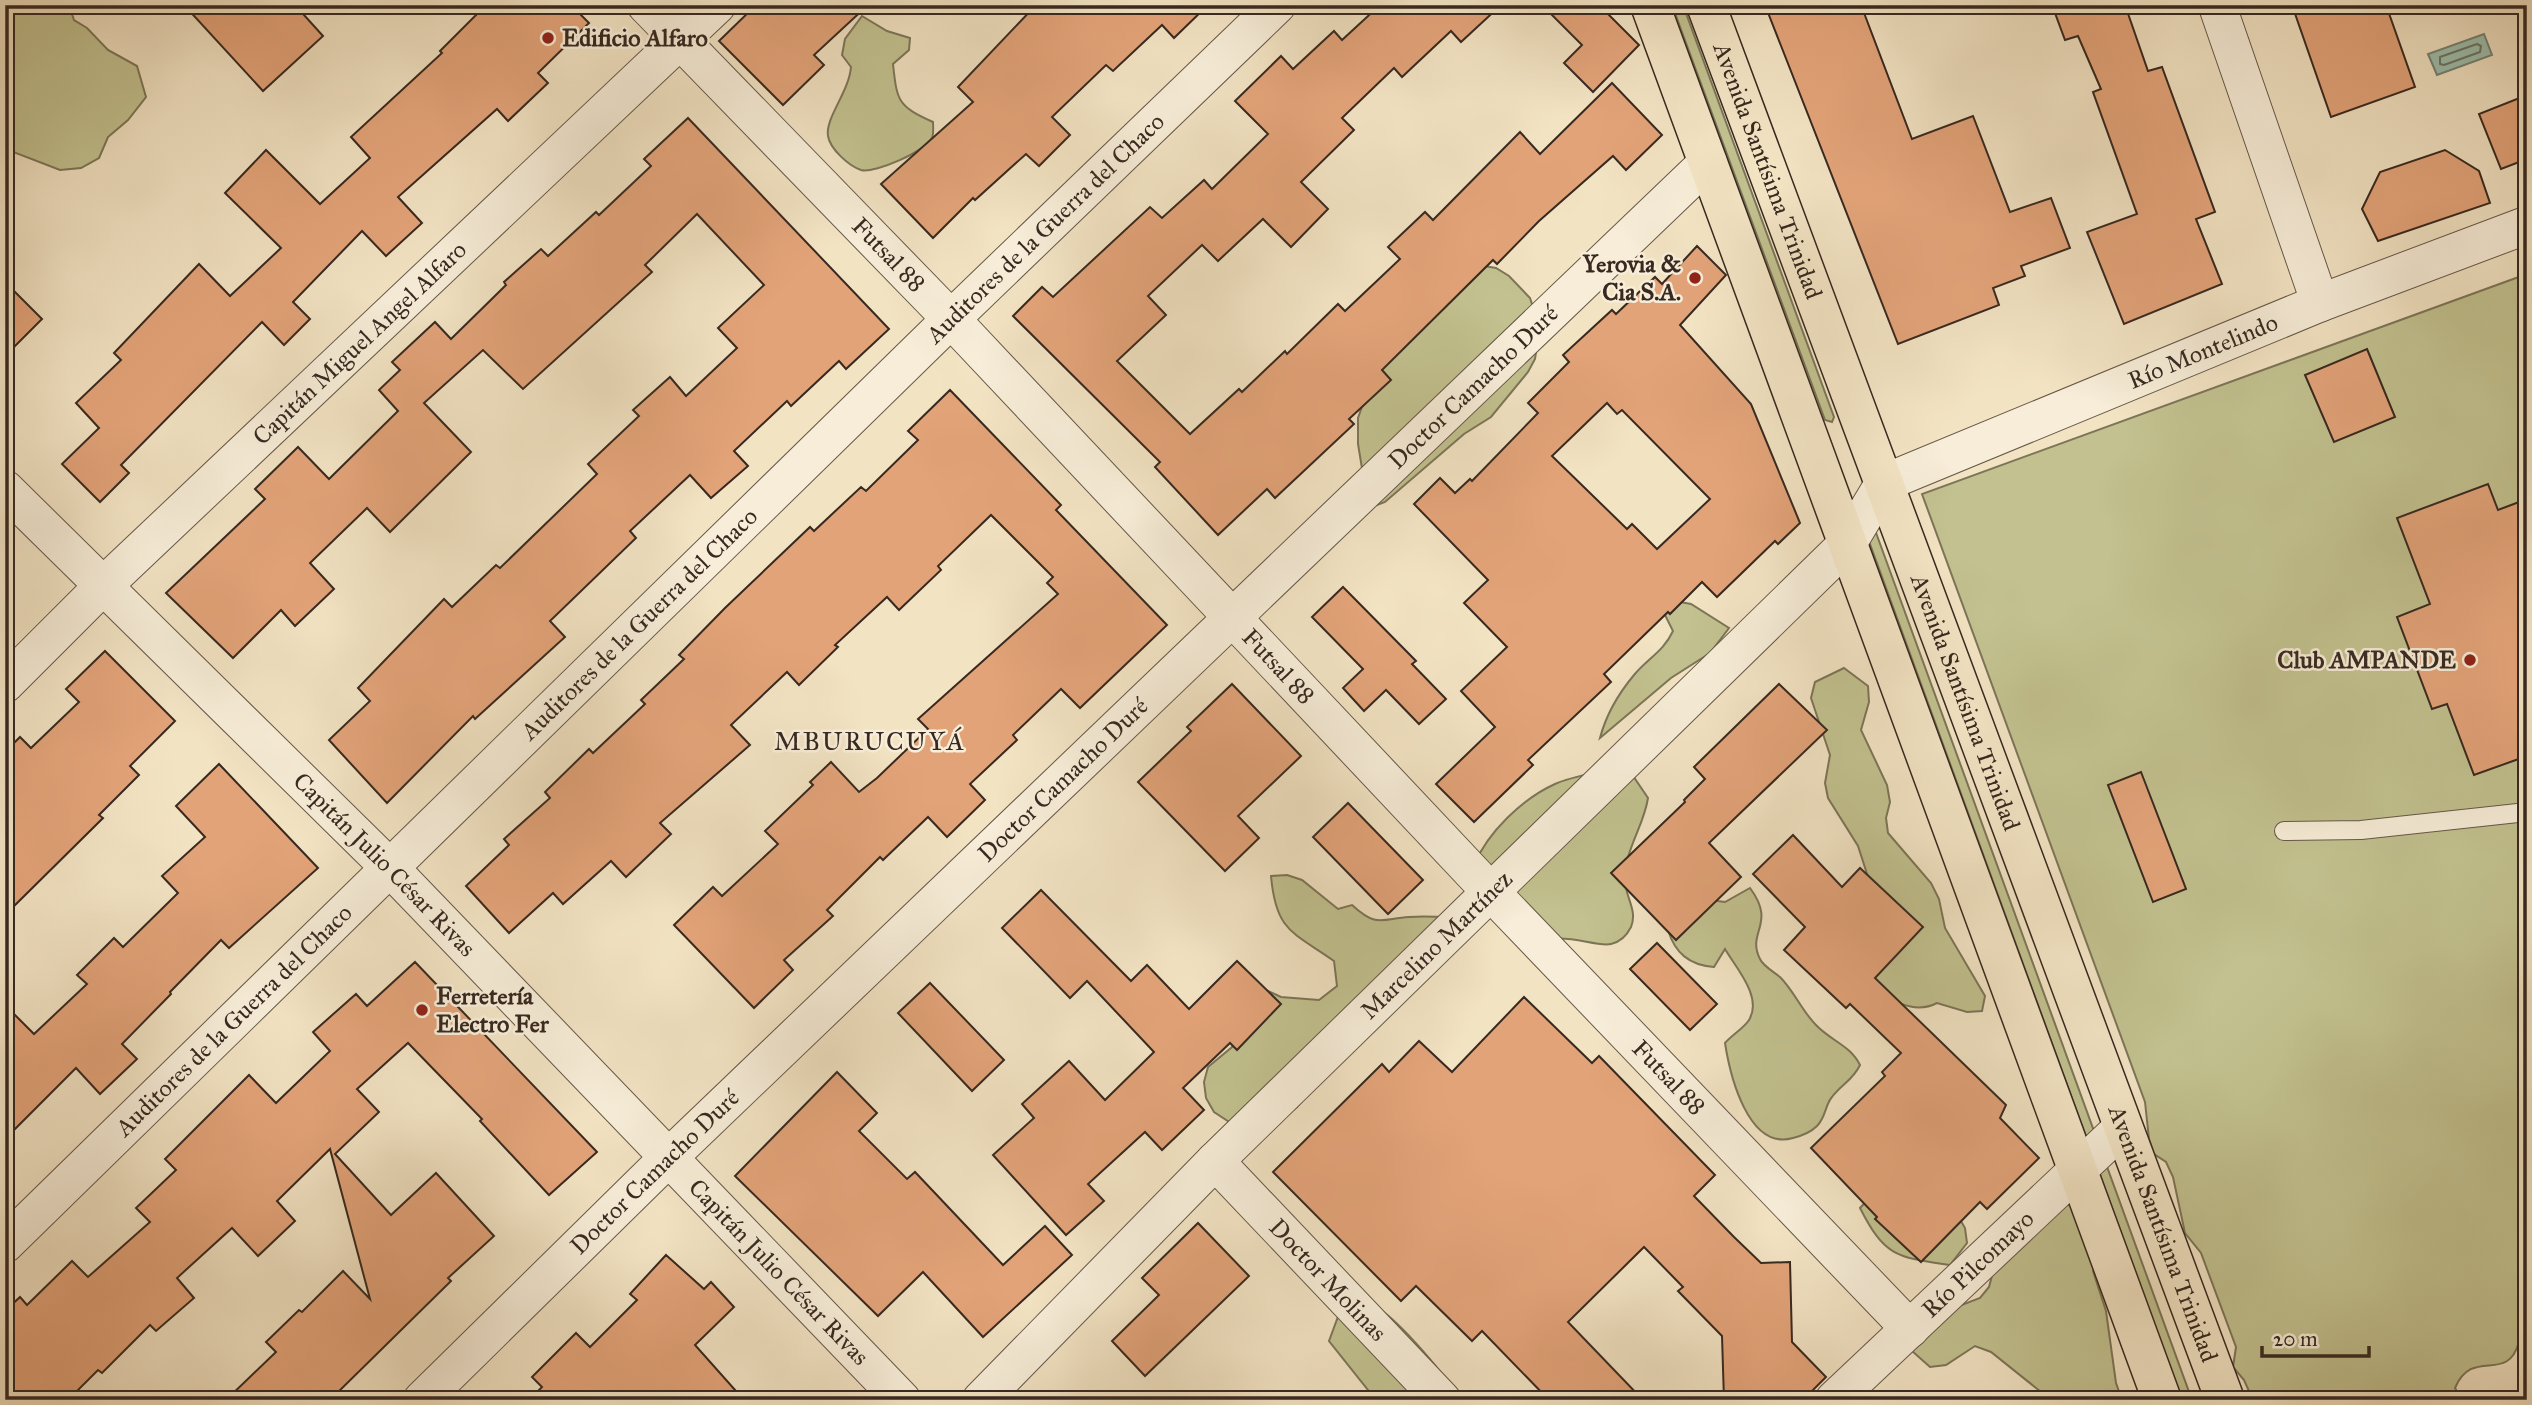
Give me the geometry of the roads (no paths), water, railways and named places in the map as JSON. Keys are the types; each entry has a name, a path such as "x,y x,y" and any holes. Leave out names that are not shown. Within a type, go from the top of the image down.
{"main road":[{"path":"1650,5 2162,1400"},
{"name":"Avenida Santísima Trinidad","path":"1706,5 2225,1400"}],"street":[{"name":"Futsal 88","path":"646,5 951,319 1234,616 1489,890 1910,1329"},
{"name":"Capitán Miguel Angel Alfaro","path":"5,684 104,585 717,5"},
{"name":"Auditores de la Guerra del Chaco","path":"5,1244 951,319 1277,5"},
{"path":"2217,5 2320,303"},
{"name":"Doctor Camacho Duré","path":"422,1400 667,1159 1708,162"},
{"name":"Río Montelindo","path":"1884,483 2320,303 2527,225"},
{"name":"Marcelino Martínez","path":"981,1400 1214,1161 1848,542 1884,483"},
{"name":"Capitán Julio César Rivas","path":"5,489 391,869 667,1159 902,1400"},
{"name":"Río Pilcomayo","path":"1834,1400 2122,1128"},
{"name":"Doctor Molinas","path":"1214,1161 1442,1400"}],"lane":[{"path":"2284,831 2361,830 2527,813"}],"water":[{"path":"2484,34 2492,55 2437,75 2428,54"}],"place":[{"name":"Edificio Alfaro","path":"548,38"},
{"name":"Yerovia & Cia S.A.","path":"1695,278"},
{"name":"Club AMPANDE","path":"2470,660"},
{"name":"Ferretería Electro Fer","path":"422,1010"}],"district":[{"name":"MBURUCUYÁ","path":"870,741"}]}
